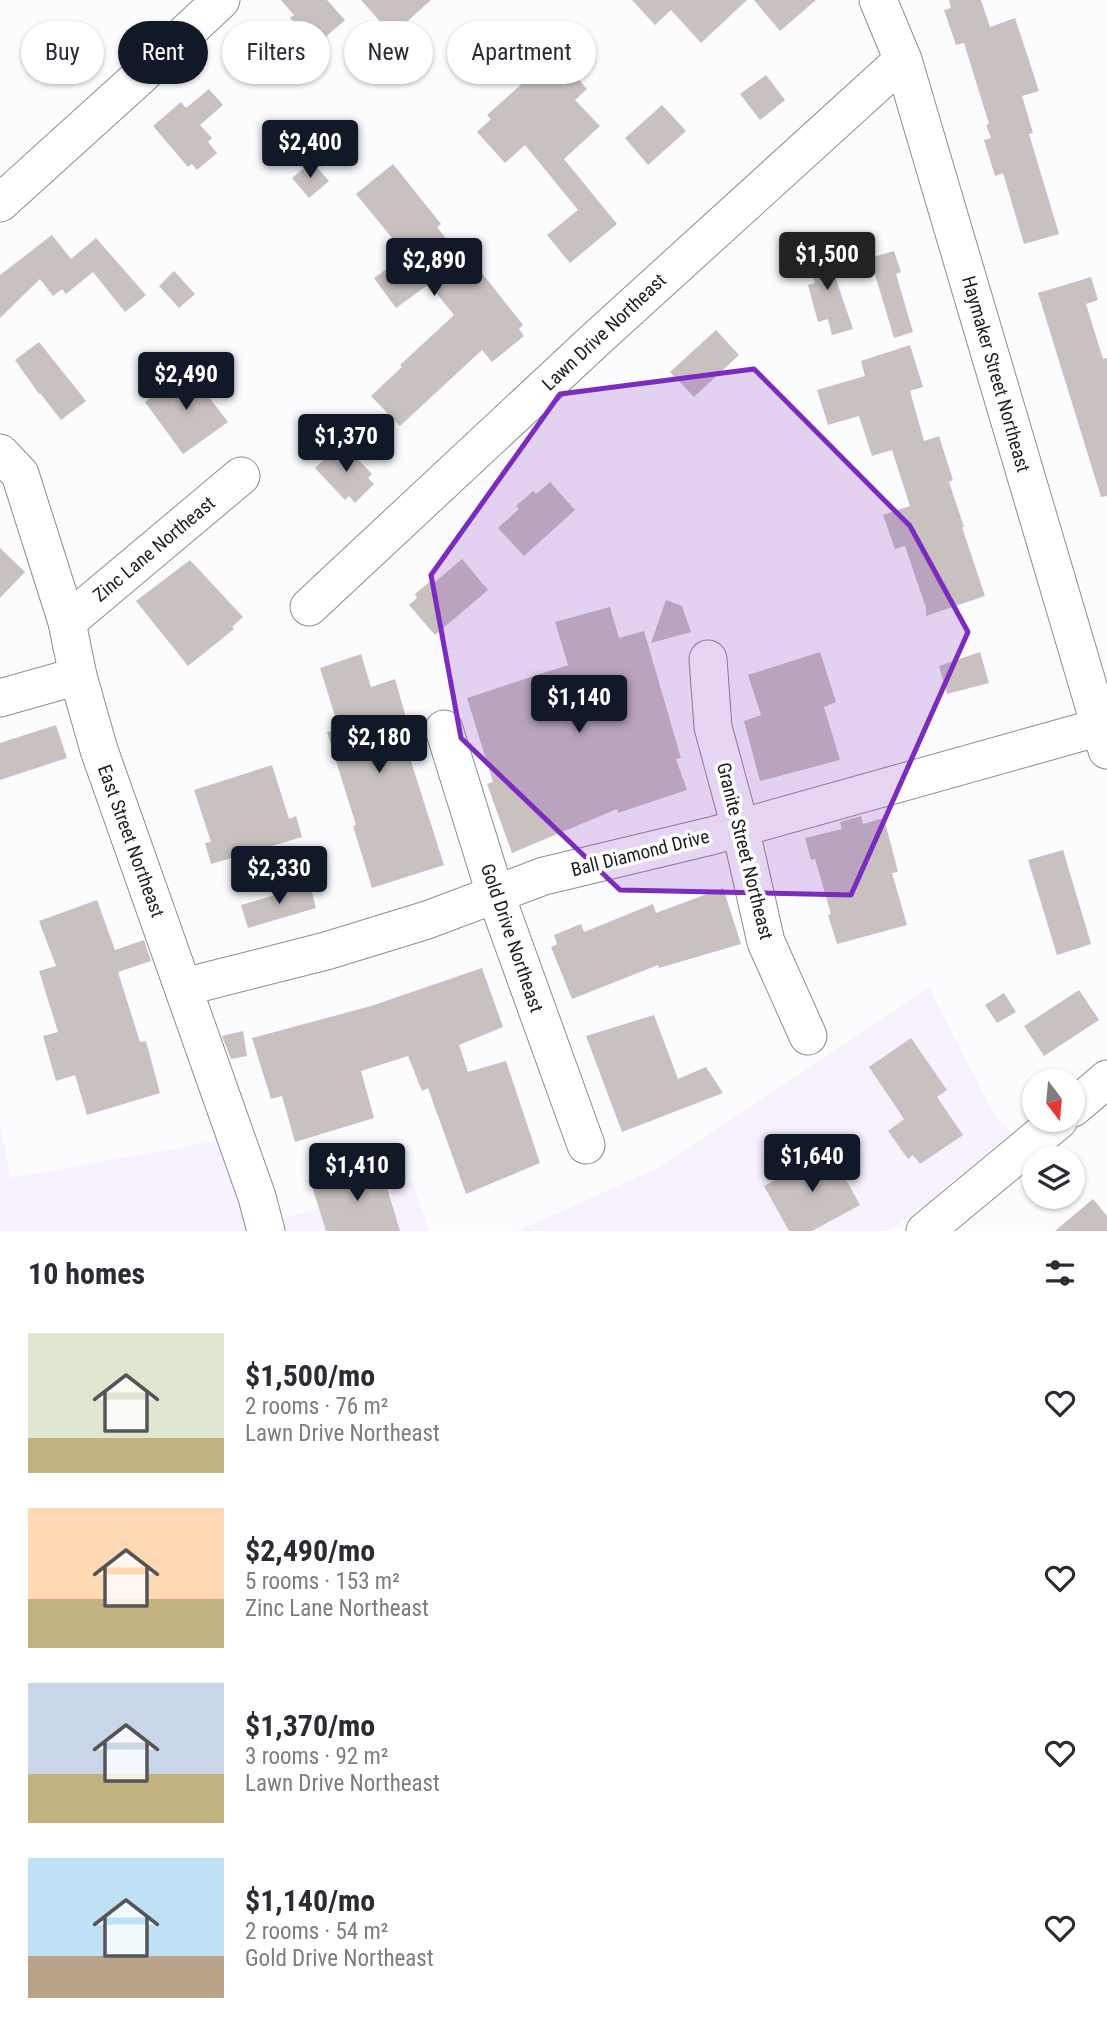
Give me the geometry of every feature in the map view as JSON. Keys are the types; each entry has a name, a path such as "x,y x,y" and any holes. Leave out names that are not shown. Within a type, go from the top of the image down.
{"street":[{"path":"0,203 220,0"},
{"name":"Haymaker Street Northeast","path":"878,0 903,60 1104,738"},
{"name":"Lawn Drive Northeast","path":"309,607 583,350 903,60"},
{"name":"East Street Northeast","path":"0,453 20,474 68,622 78,676 99,750 257,1197 266,1231"},
{"name":"Zinc Lane Northeast","path":"68,622 241,476"},
{"name":"Granite Street Northeast","path":"708,659 713,727 740,827 766,942 808,1036"},
{"path":"0,698 78,676"},
{"name":"Gold Drive Northeast","path":"443,729 495,893 586,1145"},
{"name":"Ball Diamond Drive","path":"184,987 326,951 427,920 544,876 1104,738"},
{"path":"1085,1098 1107,1079"},
{"path":"925,1231 1045,1132"}],"highlighted area":[{"path":"754,369 910,526 968,632 851,895 620,890 461,738 431,575 560,394"}],"shaded area":[{"path":"929,988 993,1112 1010,1132 930,1201 889,1231 518,1231 660,1167"},
{"path":"0,1125 11,1178 222,1140 254,1227 412,1181 430,1231 0,1231"}],"building":[{"path":"281,0 327,0 345,20 330,33 330,21 293,21 290,18 294,15"},
{"path":"361,0 431,0 408,21 380,21"},
{"path":"632,0 747,0 701,43 671,10 655,25"},
{"path":"754,0 816,0 780,31"},
{"path":"949,0 981,0 990,27 1015,18 1039,91 1022,96 1033,133 1029,134 1059,234 1024,244 1003,173 995,176 984,140 991,138 986,125 989,124 964,43 956,45 944,10 951,8"},
{"path":"766,75 785,100 760,120 740,94"},
{"path":"522,84 583,84 587,89 575,100 600,126 564,159 617,224 570,263 547,235 578,210 525,145 505,163 477,132 491,119 487,115"},
{"path":"209,89 223,105 200,125 212,138 208,142 217,153 197,170 192,164 188,167 153,126 181,102 186,108"},
{"path":"662,105 686,131 648,165 625,138"},
{"path":"312,162 329,181 309,198 292,178"},
{"path":"393,164 441,224 437,227 469,267 474,263 523,325 519,329 524,336 492,362 482,350 400,426 371,396 454,315 429,284 396,308 374,278 406,255 356,194"},
{"path":"52,235 71,259 96,238 146,295 125,312 93,272 66,294 62,289 53,296 40,279 0,318 0,275"},
{"path":"824,244 853,329 832,335 828,319 818,322 808,285 815,283 805,251"},
{"path":"894,251 901,272 896,274 913,332 894,338 870,258"},
{"path":"174,271 195,294 179,308 159,286"},
{"path":"1091,277 1098,300 1086,304 1103,359 1107,358 1107,496 1101,497 1038,293"},
{"path":"716,330 739,355 694,397 670,372"},
{"path":"39,342 86,401 61,420 15,360"},
{"path":"910,345 923,387 910,391 924,441 939,436 953,480 949,482 985,596 926,616 926,608 905,546 895,549 883,515 910,506 892,450 872,456 859,416 828,425 817,390 865,376 861,361"},
{"path":"188,370 228,422 183,454 145,402"},
{"path":"342,443 372,474 368,478 374,484 355,503 349,496 345,500 315,468"},
{"path":"550,482 575,510 524,556 498,528 519,509 516,506 533,491 536,494"},
{"path":"0,548 25,572 0,598"},
{"path":"462,559 488,590 435,635 409,605 417,598 415,594 433,579 435,582"},
{"path":"190,560 243,617 232,627 234,629 188,666 136,601"},
{"path":"666,600 682,606 691,632 651,643"},
{"path":"610,607 619,638 644,631 681,758 676,759 687,790 618,813 617,809 512,853 487,784 493,782 467,698 568,665 555,622"},
{"path":"820,652 836,702 824,707 840,760 760,781 744,721 761,715 748,675"},
{"path":"980,652 989,683 947,694 939,666"},
{"path":"361,654 371,687 395,679 409,728 401,730 444,865 372,888 327,732 339,729 320,668"},
{"path":"56,725 67,758 0,780 0,743"},
{"path":"272,765 289,819 296,816 302,837 211,864 205,843 211,842 194,790"},
{"path":"861,816 863,824 884,818 898,872 892,873 907,925 837,944 815,859 811,860 805,838 842,829 840,822"},
{"path":"1063,850 1091,944 1057,955 1028,860"},
{"path":"310,885 316,908 248,928 241,905"},
{"path":"723,888 741,944 659,968 658,965 572,999 551,947 557,944 554,935 581,924 584,932 653,904 656,913"},
{"path":"97,900 115,950 144,940 151,961 118,972 140,1042 146,1041 160,1093 87,1115 75,1075 56,1081 43,1036 58,1032 39,971 56,966 39,921"},
{"path":"482,968 503,1027 459,1045 468,1072 506,1061 540,1163 466,1194 428,1088 422,1091 408,1056 361,1071 374,1118 295,1142 282,1096 271,1099 252,1038 371,1006"},
{"path":"1079,990 1099,1020 1044,1056 1024,1026"},
{"path":"1004,993 1016,1012 997,1023 985,1005"},
{"path":"654,1015 678,1079 706,1067 723,1093 622,1132 586,1036"},
{"path":"243,1031 247,1056 231,1059 222,1036"},
{"path":"911,1038 947,1090 937,1097 963,1135 920,1164 913,1155 908,1159 888,1131 904,1119 869,1067"},
{"path":"830,1150 860,1205 812,1231 789,1231 764,1186"},
{"path":"380,1165 400,1231 326,1231 312,1186"},
{"path":"1093,1199 1107,1216 1107,1231 1055,1231 1081,1209 1085,1209"}]}
